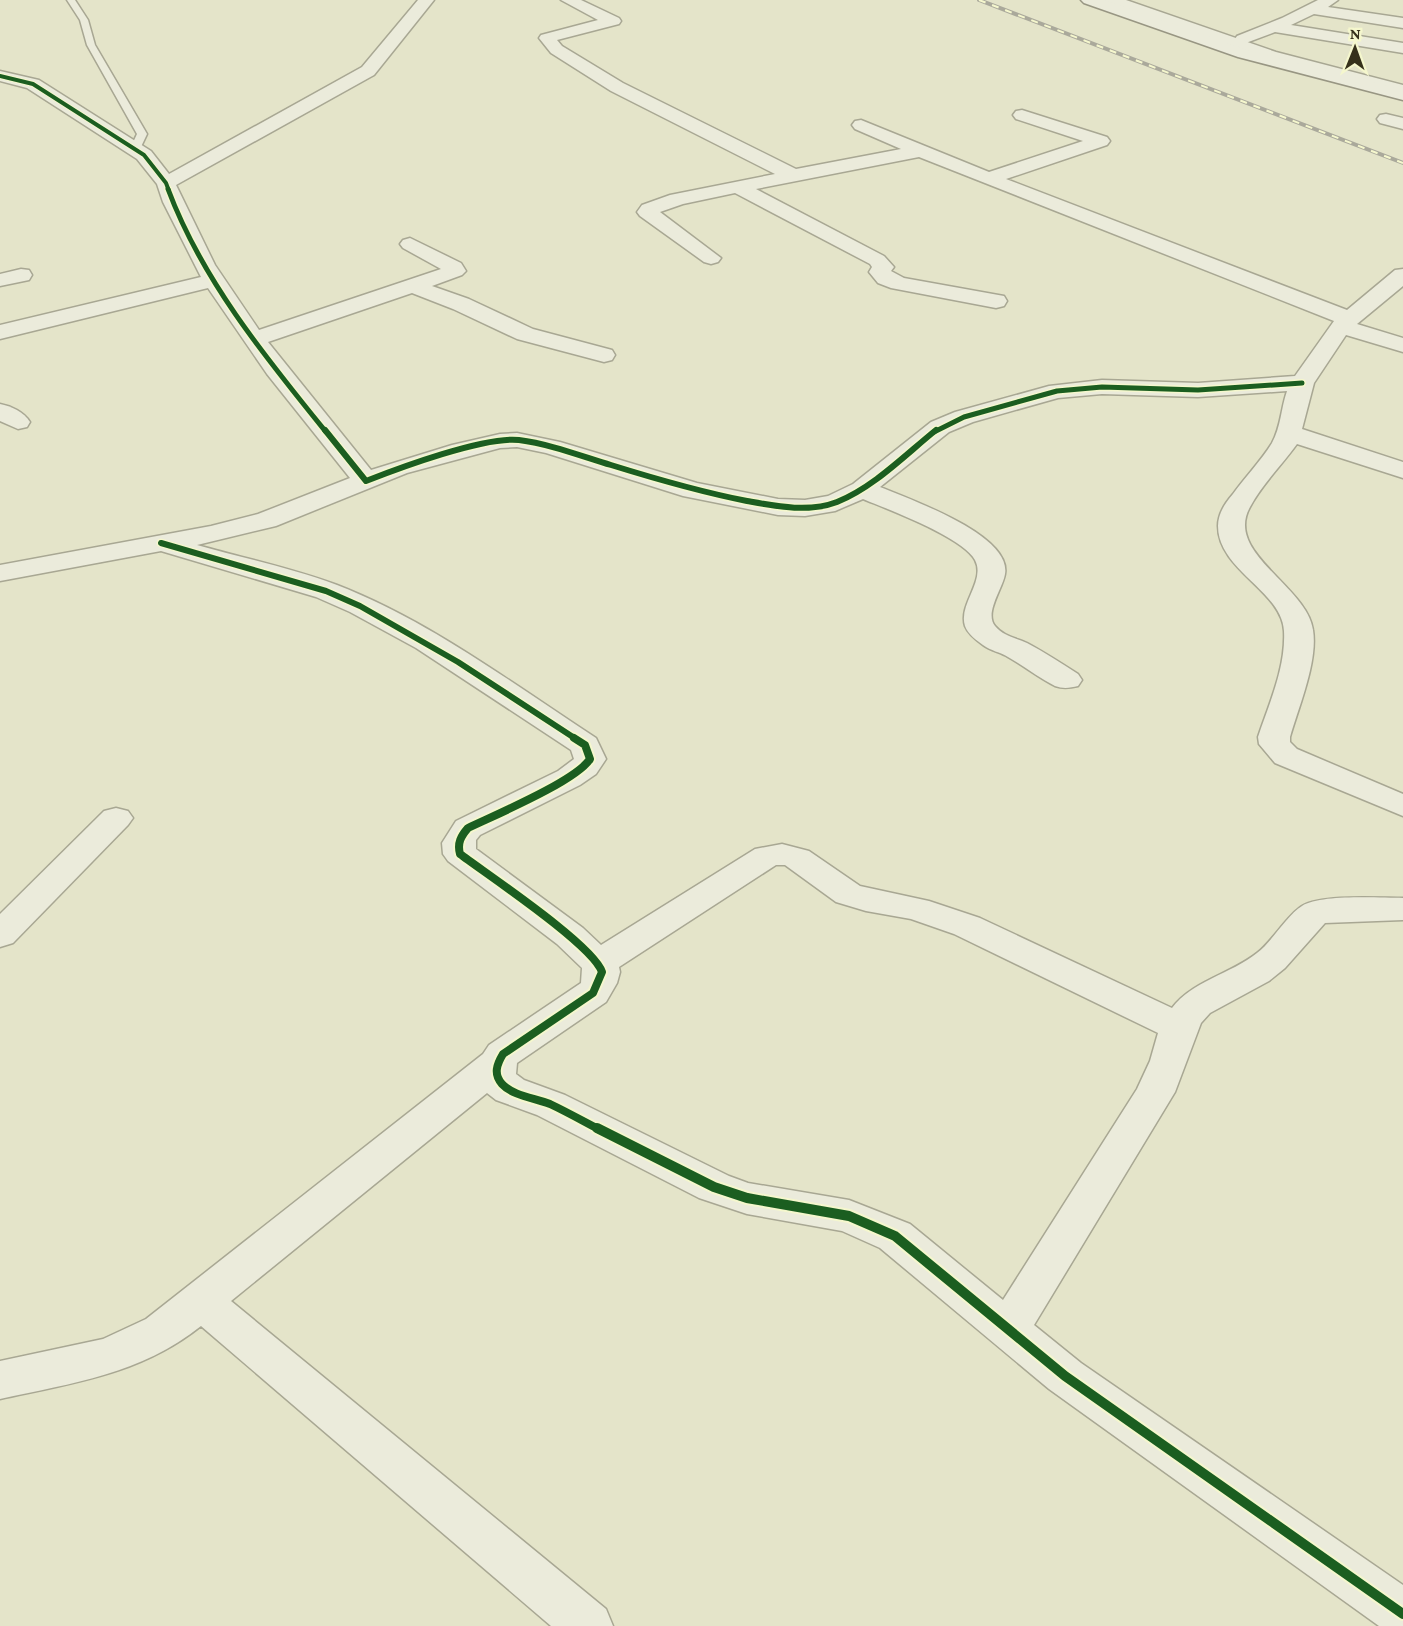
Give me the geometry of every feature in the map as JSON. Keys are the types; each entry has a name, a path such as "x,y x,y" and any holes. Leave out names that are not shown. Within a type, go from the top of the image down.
{"street":[{"path":"166,183 368,70 426,0"},
{"path":"568,0 613,21 547,38 548,43 555,49 611,84 795,176"},
{"path":"1089,0 1244,54 1403,95"},
{"path":"1111,0 1270,55 1403,90"},
{"path":"1131,0 1243,39 1403,82"},
{"path":"1243,39 1330,0"},
{"path":"1313,9 1403,22"},
{"path":"1273,27 1403,48"},
{"path":"0,76 33,84 144,155 166,183 173,202 214,280 275,369 366,481"},
{"path":"990,178 1101,141 1022,115"},
{"path":"861,125 1403,345"},
{"path":"711,258 647,213 656,205 677,199 921,151"},
{"path":"738,187 877,260 884,267 880,272 886,278 900,283 996,301"},
{"path":"255,339 413,286 456,269 410,244"},
{"path":"0,280 21,275"},
{"path":"1403,275 1345,323 1302,383 1284,444 1236,507 1231,524 1233,540 1242,555 1290,607 1299,629 1298,658 1274,737 1275,744 1286,756 1403,806"},
{"path":"0,332 214,280"},
{"path":"413,286 461,304 525,334 604,355"},
{"path":"0,573 211,534 267,520 398,468 500,441 517,440 576,454 692,490 778,507 805,508 835,503 862,489 940,427 964,417 1057,391 1102,387 1219,389 1302,383"},
{"path":"1288,433 1403,470"},
{"path":"862,489 929,517 968,538 988,556 992,573 977,615 980,628 996,640 1016,649 1067,680"},
{"path":"8,1371 108,1355 134,1346 155,1335 201,1301 496,1064 502,1054 593,993 602,972 599,963 570,936 460,854 457,846 460,836 468,828 569,778 585,767 590,759 590,751 585,745 448,656 352,601 326,591 161,543"},
{"path":"0,935 116,818"},
{"path":"599,963 768,856 782,854 797,858 848,894 884,905 917,909 950,919 1179,1027"},
{"path":"1008,1329 1155,1092 1169,1061 1179,1027 1197,1004 1256,972 1272,960 1314,914 1335,910 1403,909"},
{"path":"496,1064 501,1083 510,1090 551,1105 714,1187 747,1198 849,1216 895,1236 1065,1376 1403,1614"},
{"path":"201,1301 588,1626"}],"lane":[{"path":"71,0 84,20 91,45 142,134 135,149"}],"railway":[{"path":"979,0 1403,163"}],"cycle path":[{"path":"0,76 33,84 144,155 166,183 204,265 219,288 275,369 366,481 398,468 461,450 500,441 517,440 551,447 692,490 778,507 805,508 835,503 862,489 940,427 964,417 1057,391 1102,387 1198,390 1302,383"},
{"path":"161,543 326,591 360,606 426,642 585,745 590,759 585,767 569,778 468,828 459,843 460,854 570,936 599,963 602,972 593,993 503,1054 497,1064 497,1075 501,1083 510,1090 551,1105 714,1187 747,1198 849,1216 895,1236 1065,1376 1403,1614"}]}
